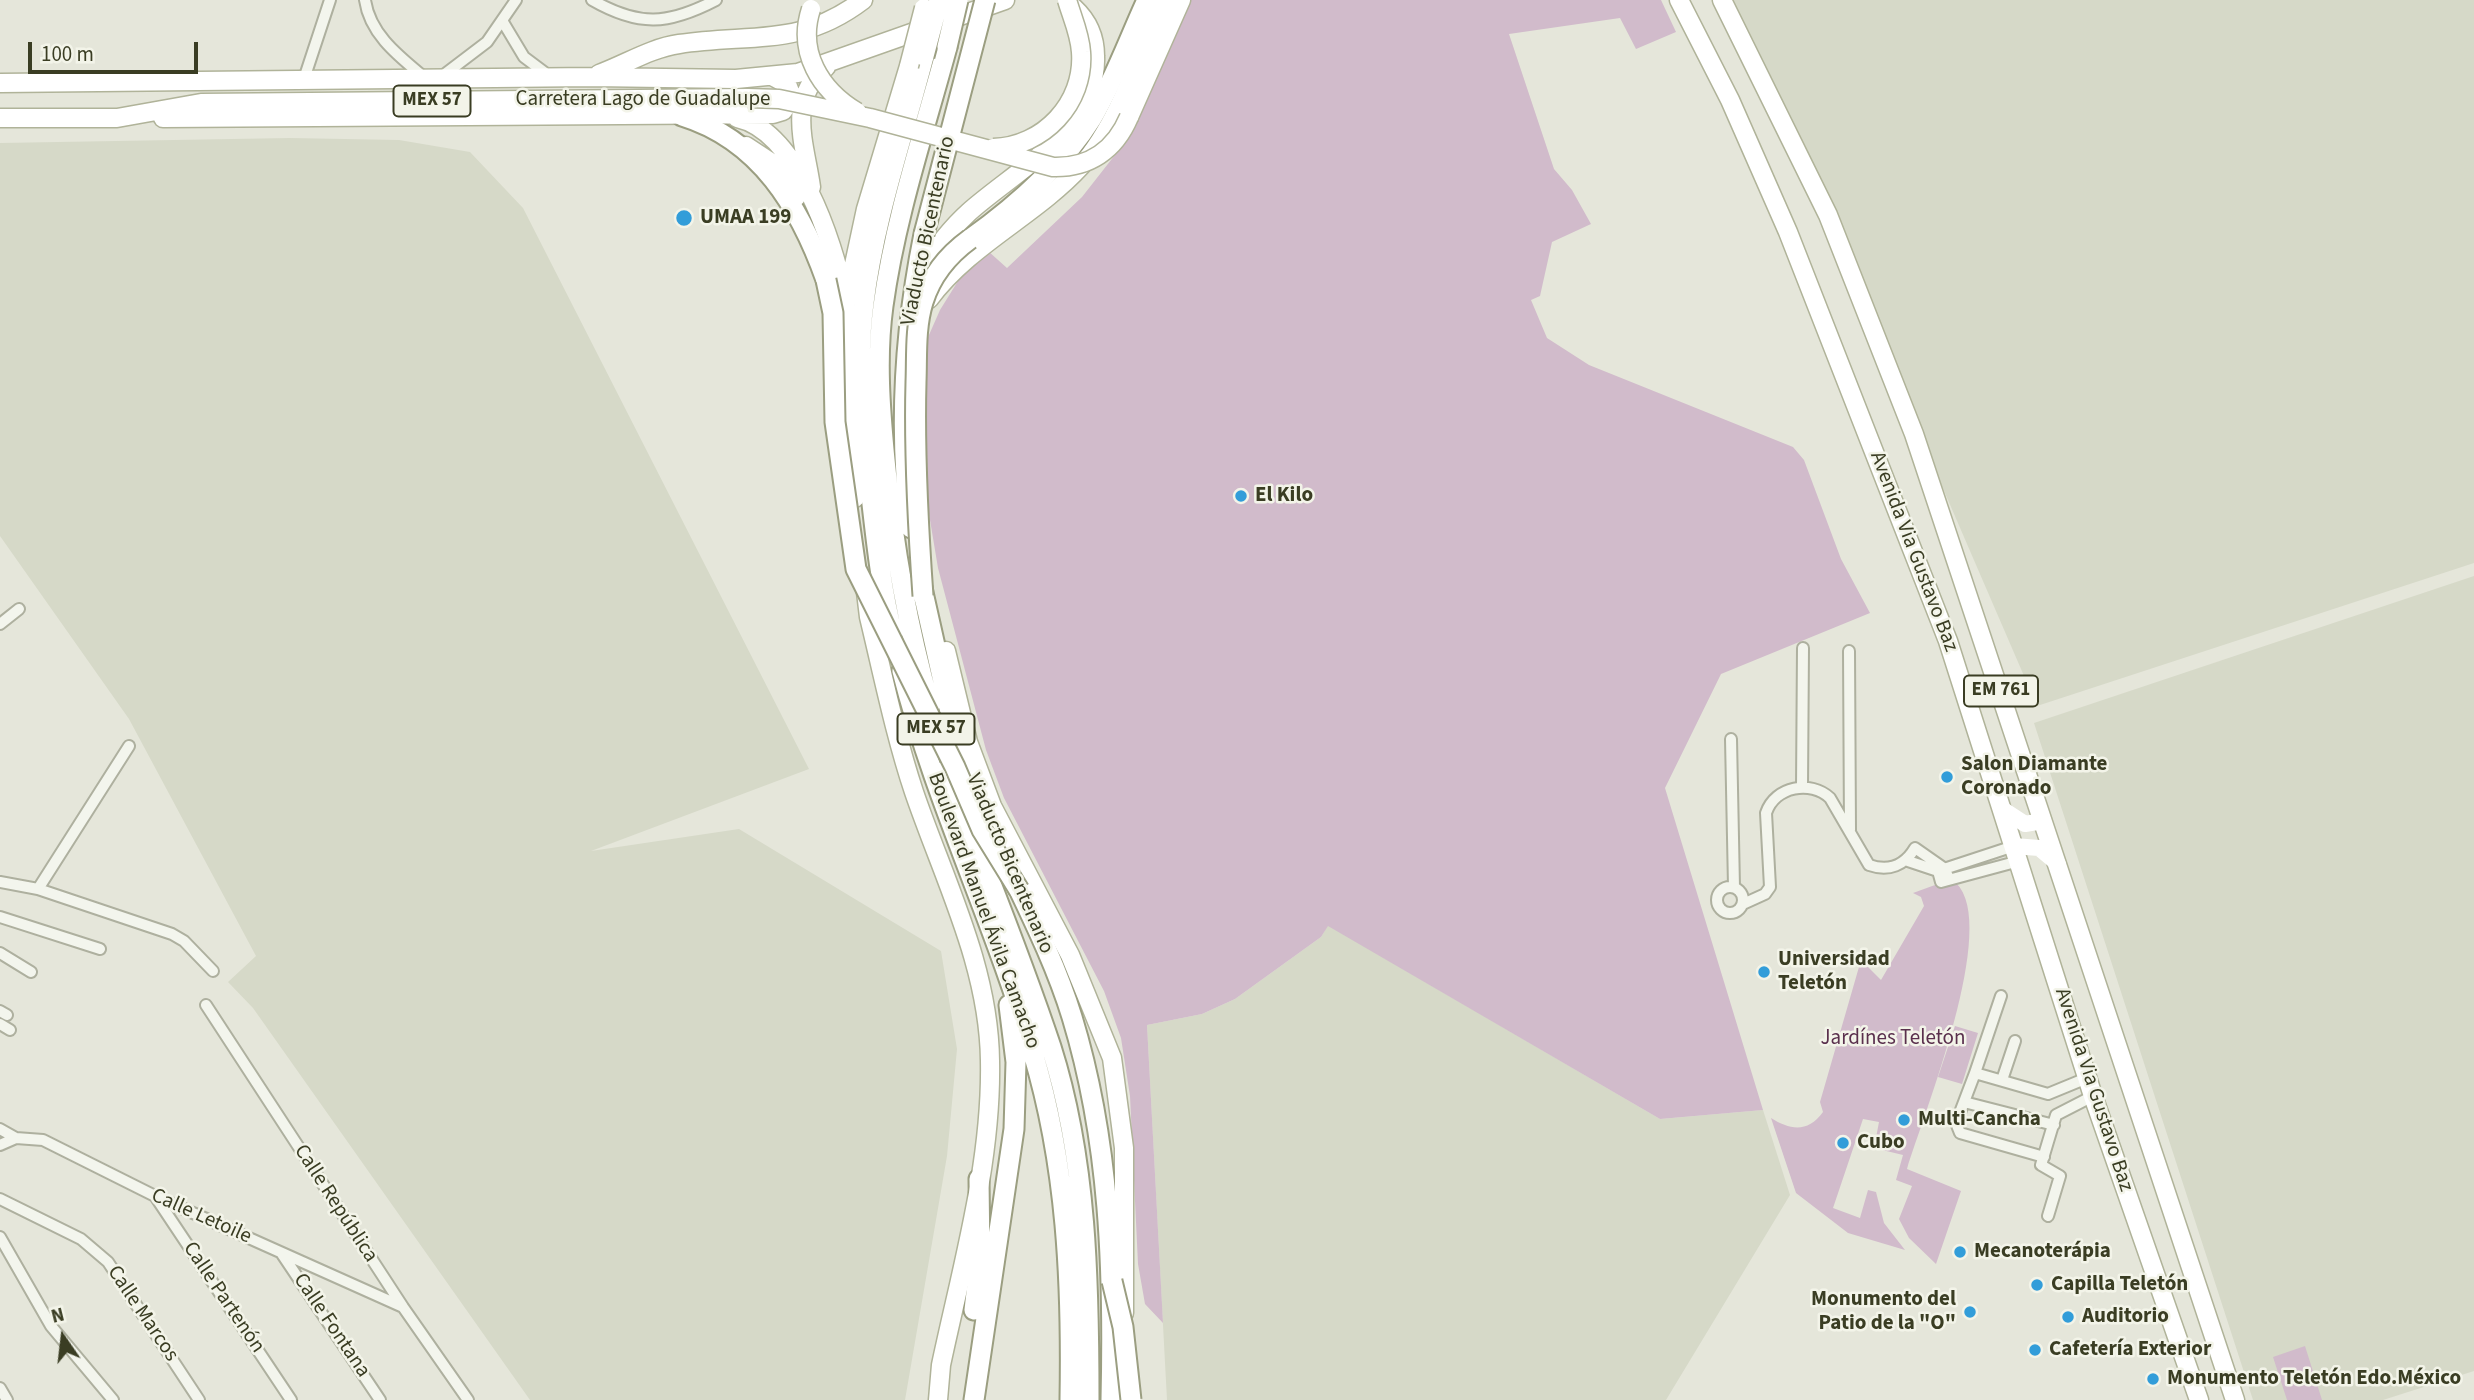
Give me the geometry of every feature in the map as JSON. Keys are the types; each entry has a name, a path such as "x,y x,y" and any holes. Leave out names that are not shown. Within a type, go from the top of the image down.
{"highway":[{"name":"Boulevard Manuel Ávila Camacho","path":"958,0 902,214 883,306 879,396 892,531 905,606 951,781 1025,972 1052,1050 1067,1116 1084,1222 1090,1400"},
{"name":"Viaducto Bicentenario","path":"985,0 924,234 905,345 904,450 907,497 922,596 962,754 983,811 1071,1014 1093,1097 1105,1173 1112,1280 1111,1400"},
{"path":"922,596 916,438 920,316 934,278 948,258 1004,213 1059,161 1091,119 1147,0"},
{"name":"MEX 57","path":"917,61 932,2"},
{"name":"Boulevard Manuel Ávila Camacho","path":"917,61 864,302 859,398 887,611 909,697 939,790 1033,1052 1055,1146 1070,1272 1070,1400"},
{"path":"682,116 713,127 742,144 767,171 801,223 834,282 835,422 856,569 955,767 982,830 1019,890"},
{"path":"788,180 801,223"},
{"name":"MEX 57","path":"974,1400 1017,1098 1005,970"},
{"path":"968,1400 967,1367 980,1259 979,1178"},
{"path":"1112,1280 1127,1350 1131,1400"},
{"path":"1124,1306 1136,1367 1138,1400"}],"main road":[{"path":"593,77 677,44 765,39 796,33 825,23 863,0"},
{"name":"Boulevard Manuel Ávila Camacho","path":"993,0 922,271 913,326 909,398 917,526 968,742 992,806 1070,955 1112,1058 1124,1148 1124,1306 1120,1400"},
{"name":"Carretera Lago de Guadalupe","path":"0,83 593,77 774,78 798,74 1005,0"},
{"path":"1056,0 1070,4 1090,21 1101,38 1109,80"},
{"path":"913,326 927,302 954,270 1068,178 1089,156 1108,124 1164,0"},
{"name":"Carretera Lago de Guadalupe","path":"0,118 117,118 201,103 748,98 792,101 870,118 1043,166 1073,166 1093,159 1111,146 1129,117 1181,0"},
{"name":"Avenida Via Gustavo Baz","path":"1679,0 1730,100 1788,232 1948,641 2087,1078 2199,1400"},
{"name":"Avenida Via Gustavo Baz","path":"1722,0 1828,215 1910,423 2235,1400"},
{"path":"986,149 1009,147 1041,134 1059,118 1072,99 1080,77 1081,52 1070,4"},
{"path":"922,271 956,224 1064,132 1080,112 1091,88 1096,57 1088,25 1070,4"},
{"path":"814,5 807,47 817,74 840,100 870,118"},
{"path":"834,282 811,201 800,122 801,105 817,74 840,59"},
{"name":"Boulevard Manuel Ávila Camacho","path":"917,61 866,208 846,302 844,401 869,617 913,789 974,956 985,1001 990,1059 990,1115 941,1365 938,1400"},
{"path":"117,118 723,116 783,111 790,103 792,92 783,80 774,78"},
{"path":"723,116 751,123 778,141 791,159 811,201"},
{"path":"742,144 774,163 788,180 834,282 846,302"},
{"path":"2002,809 2025,824 2043,821"},
{"path":"2017,853 2039,848 2058,864"}],"street":[{"path":"303,82 330,0"},
{"path":"365,0 373,26 394,52 433,79 487,42 516,0"},
{"path":"592,0 626,17 655,20 684,15 716,0"},
{"path":"503,22 524,57 554,79"},
{"path":"0,624 19,609"},
{"path":"1802,786 1803,648"},
{"path":"1849,651 1850,833"},
{"path":"1731,739 1734,887 1742,894 1743,904"},
{"path":"38,889 129,747"},
{"path":"1734,887 1720,892 1719,906 1731,913 1765,894 1770,887 1766,813 1769,805 1782,794 1802,786 1822,790 1830,798 1869,864 1887,868 1908,861 1944,873 2017,853"},
{"path":"1908,861 1915,848 1944,873"},
{"path":"1944,873 2017,853"},
{"path":"0,882 38,889 172,934 184,941 214,971"},
{"path":"0,917 100,949"},
{"path":"0,953 31,972"},
{"path":"2001,996 1956,1123 1960,1133 2044,1157"},
{"name":"Calle República","path":"206,1005 402,1307 468,1400"},
{"path":"2002,1080 2015,1041"},
{"path":"1975,1073 2049,1094 2087,1078"},
{"path":"2048,1216 2060,1176 2041,1167 2054,1125 2059,1112 2093,1096"},
{"path":"1964,1102 2054,1125"},
{"path":"0,1129 16,1138"},
{"path":"0,1146 16,1138"},
{"name":"Calle Letoile","path":"16,1138 43,1140 155,1196 402,1307"},
{"name":"Calle Partenón","path":"155,1196 291,1400"},
{"name":"Calle Marcos","path":"0,1199 94,1248 108,1262 199,1400"},
{"path":"0,1237 51,1326 113,1400"},
{"name":"Calle Fontana","path":"281,1253 380,1400"}],"shaded area":[{"path":"1732,0 2474,0 2474,563 2037,706"},
{"path":"290,138 399,140 470,152 523,208 809,769 591,851 739,829 941,951 957,1049 947,1156 905,1400 530,1400 253,1008 228,982 256,956 129,719 0,536 0,143"},
{"path":"2474,576 2474,1371 2383,1400 2253,1400 2034,723"},
{"path":"1328,925 1660,1119 1763,1110 1790,1195 1666,1400 1167,1400 1147,1025 1202,1014 1235,999 1321,937"}],"green space":[{"path":"1190,0 1661,0 1676,32 1636,49 1620,18 1509,34 1554,169 1572,190 1591,224 1552,242 1540,296 1531,300 1547,338 1589,365 1793,447 1804,460 1841,559 1870,613 1721,674 1665,788 1763,1110 1660,1119 1328,926 1321,937 1235,999 1202,1014 1147,1025 1163,1323 1145,1304 1138,1264 1130,1096 1121,1038 1104,991 1004,798 986,750 938,568 928,508 925,344 940,310 963,273 988,251 1007,268 1082,197 1122,146"},
{"name":"Jardínes Teletón","path":"1956,883 1967,905 1969,938 1964,977 1942,1065 1907,1169 1961,1191 1936,1264 1909,1238 1899,1219 1912,1186 1896,1180 1903,1155 1874,1148 1879,1122 1863,1119 1833,1208 1860,1218 1868,1190 1876,1192 1884,1223 1905,1250 1848,1233 1796,1193 1771,1118 1785,1125 1798,1127 1811,1123 1823,1112 1820,1102 1861,960 1881,980 1924,906 1921,897 1913,893 1935,885"},
{"path":"1955,1026 1978,1033 1962,1084 1938,1077"},
{"path":"2305,1346 2322,1400 2287,1400 2273,1357"}],"place":[{"name":"UMAA 199","path":"684,218"},
{"name":"El Kilo","path":"1241,496"},
{"name":"Salon Diamante Coronado","path":"1947,777"},
{"name":"Universidad Teletón","path":"1764,972"},
{"name":"Multi-Cancha","path":"1904,1120"},
{"name":"Cubo","path":"1843,1143"},
{"name":"Mecanoterápia","path":"1960,1252"},
{"name":"Capilla Teletón","path":"2037,1285"},
{"name":"Monumento del Patio de la \"O\"","path":"1970,1312"},
{"name":"Auditorio","path":"2068,1317"},
{"name":"Cafetería Exterior","path":"2035,1350"},
{"name":"Monumento Teletón Edo.México","path":"2153,1379"}]}
